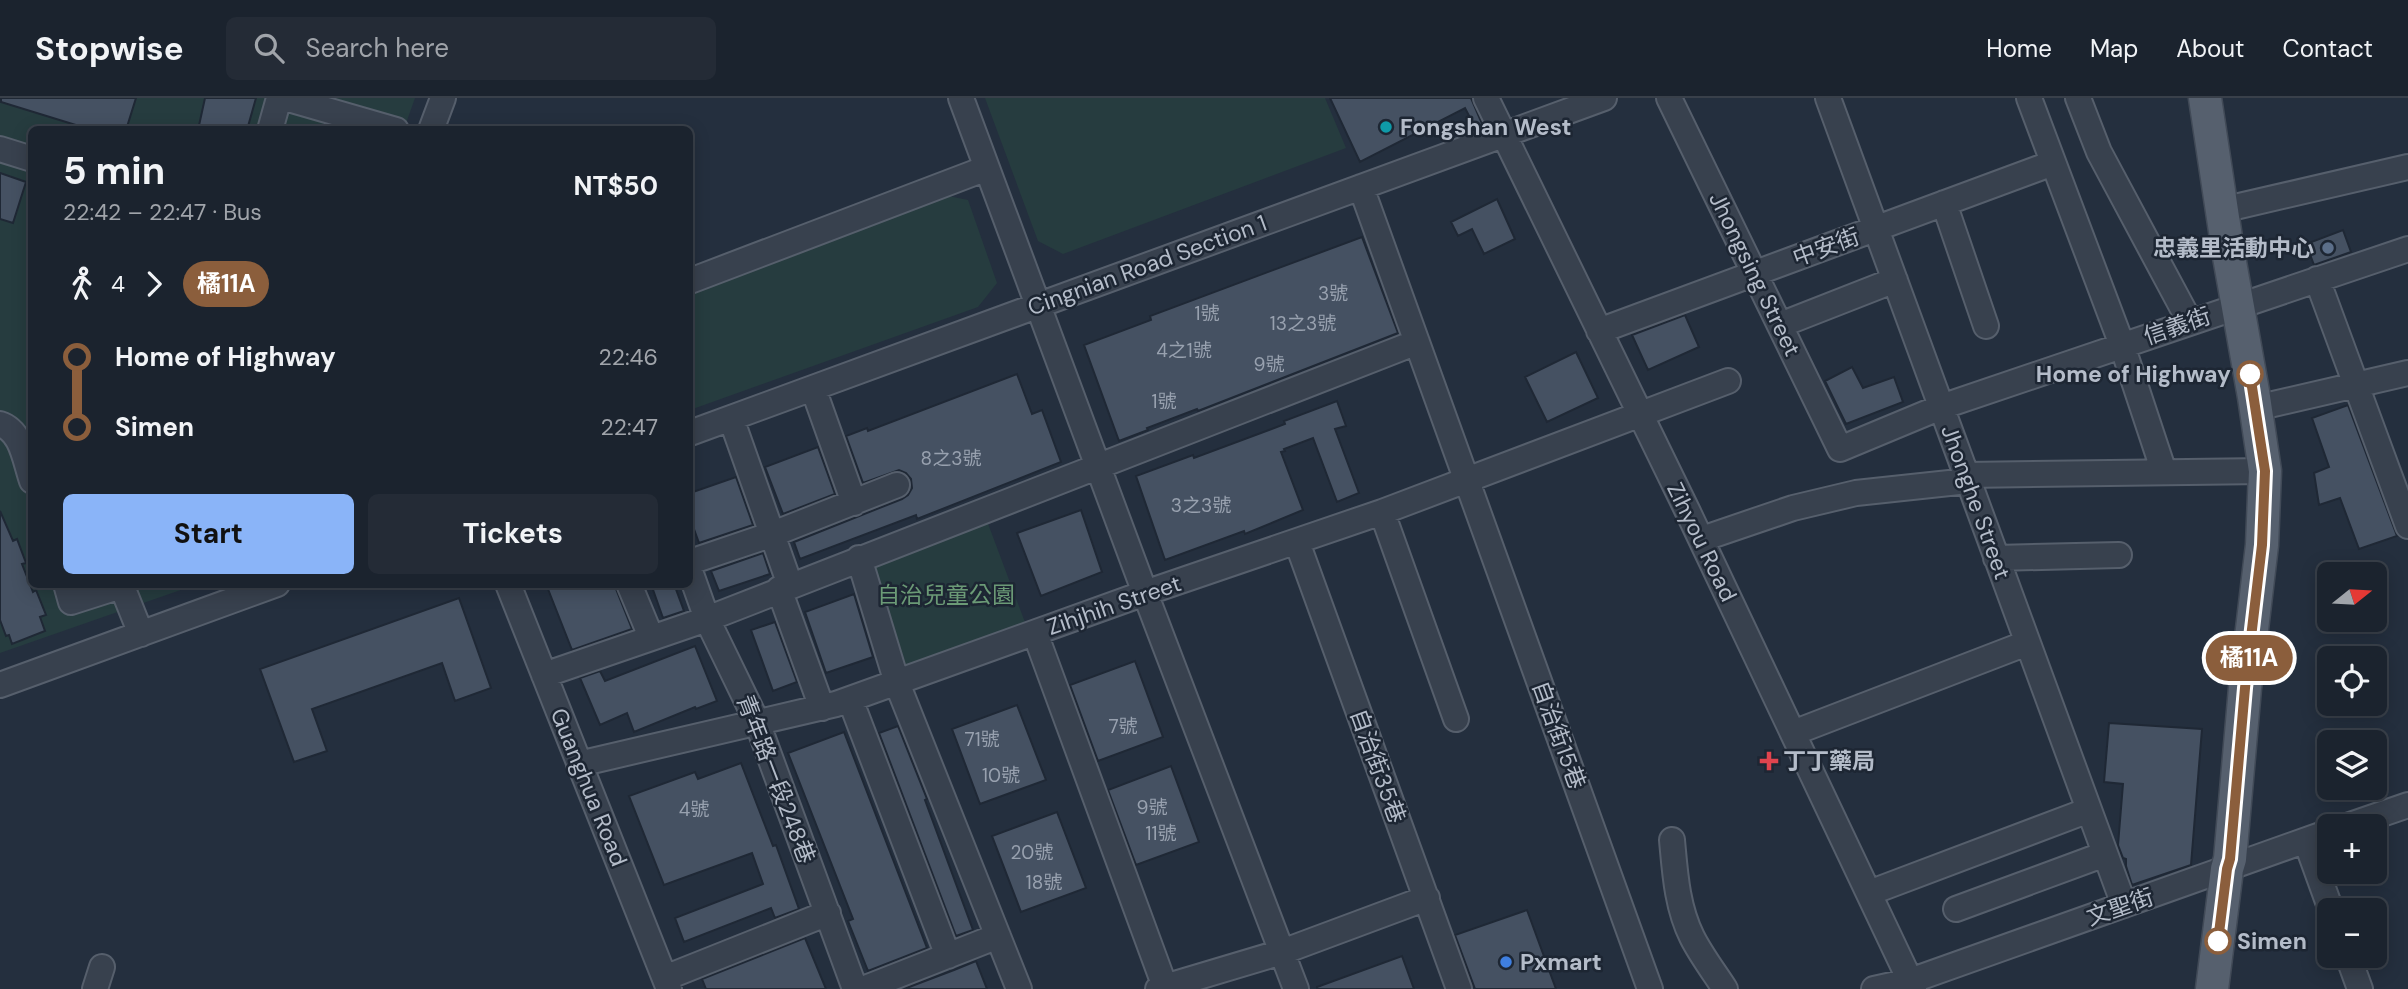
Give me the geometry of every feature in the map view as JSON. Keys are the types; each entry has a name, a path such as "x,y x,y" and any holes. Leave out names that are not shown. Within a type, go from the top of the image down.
{"main road":[{"path":"2205,98 2265,471 2262,545 2245,688 2230,859 2212,989"}],"street":[{"path":"271,126 279,98"},
{"path":"285,98 382,126"},
{"path":"432,126 443,98"},
{"path":"961,98 1296,989"},
{"name":"Zihyou Road","path":"1486,98 1702,539 1912,985"},
{"name":"Cingnian Road Section 1","path":"693,432 1604,98"},
{"name":"Jhongsing Street","path":"1669,98 1840,449"},
{"name":"Jhonghe Street","path":"1828,98 2124,905"},
{"path":"2029,98 2122,345 2164,472"},
{"path":"2078,98 2099,152 2190,322"},
{"path":"0,149 28,158"},
{"name":"中安街","path":"1599,331 2053,163"},
{"path":"693,280 987,167"},
{"path":"2222,210 2408,167"},
{"name":"自治街15巷","path":"1362,187 1650,989"},
{"path":"1944,203 1986,326"},
{"name":"信義街","path":"1840,449 1941,407 2408,249"},
{"path":"2317,279 2408,526"},
{"path":"1780,325 1895,281"},
{"path":"544,676 707,619 1417,342"},
{"path":"2256,408 2408,373"},
{"name":"Zihjhih Street","path":"579,764 822,708 850,699 1145,593 1382,512 1728,381"},
{"path":"813,388 854,503"},
{"path":"731,418 773,534 784,587 822,708"},
{"path":"0,424 9,427 16,435 28,470"},
{"path":"1702,539 1793,508 1856,494 1967,478 2265,471"},
{"path":"693,561 773,534 897,485"},
{"path":"1382,512 1456,719"},
{"name":"自治街35巷","path":"1297,542 1459,989"},
{"path":"1996,558 2119,555"},
{"path":"859,558 897,683 1018,989"},
{"name":"青年路一段248巷","path":"693,579 707,619 757,722 855,989"},
{"path":"67,588 71,602 112,588"},
{"path":"122,588 141,634"},
{"path":"0,685 141,634 226,593 255,588"},
{"name":"Guanghua Road","path":"510,588 667,984"},
{"path":"631,588 651,637"},
{"path":"1035,633 1161,988 1282,952 1427,898"},
{"path":"1793,733 2027,643"},
{"path":"850,699 948,956"},
{"path":"1868,893 2089,810"},
{"path":"2387,817 2406,812"},
{"name":"文聖街","path":"1874,989 1912,985 2124,905 2317,837"},
{"path":"1672,839 1675,880 1681,908 1692,937 1725,989"},
{"path":"2306,841 2327,898"},
{"path":"1956,909 2105,854"},
{"path":"667,984 828,913"},
{"path":"863,989 998,936"},
{"path":"2352,968 2360,989"}],"green space":[{"path":"0,98 415,98 405,126 28,126 28,588 186,588 0,653"},
{"path":"985,98 1325,98 1346,148 1063,254 1038,241"},
{"path":"943,195 968,200 997,283 978,307 693,409 693,290"},
{"name":"自治兒童公園","path":"987,521 1026,625 905,670 866,566"}],"building":[{"path":"1,98 136,98 127,126 79,126 1,102"},
{"path":"205,98 256,98 248,126 199,126"},
{"name":"Fongshan West","path":"1330,98 1471,98 1483,126 1476,129 1465,108 1360,162"},
{"path":"0,173 26,182 13,223 0,219"},
{"path":"1497,199 1515,239 1484,254 1472,229 1458,236 1451,222"},
{"name":"忠義里活動中心","path":"2343,230 2351,252 2314,265 2306,244"},
{"path":"1362,237 1398,333 1119,441 1084,345 1151,320 1150,316"},
{"path":"1685,315 1699,347 1648,370 1632,335"},
{"path":"1576,352 1598,398 1547,422 1525,377"},
{"path":"1852,367 1863,388 1894,377 1903,402 1846,424 1825,381"},
{"path":"1017,374 1032,414 1042,410 1061,462 917,519 916,515 800,559 794,542 902,499 912,488 911,479 899,470 863,483 846,436 867,428 868,431"},
{"path":"1337,401 1346,426 1335,429 1359,493 1337,502 1313,438 1281,452 1303,510 1245,534 1244,531 1165,560 1136,476 1193,455 1194,458 1285,424 1284,421"},
{"path":"2348,405 2397,536 2359,549 2340,498 2319,505 2314,473 2329,467 2312,418"},
{"path":"818,447 835,494 783,514 765,467"},
{"path":"736,477 753,525 699,543 693,526 693,492"},
{"path":"1081,510 1102,572 1041,596 1017,533"},
{"path":"0,511 13,541 17,539 26,563 22,564 28,579 28,588 31,588 33,592 36,590 46,615 40,617 45,631 12,644 0,620"},
{"path":"763,553 770,574 719,591 711,571"},
{"path":"548,588 616,588 632,629 572,650"},
{"path":"652,588 675,588 684,611 663,618"},
{"path":"854,594 873,657 826,673 805,612"},
{"path":"459,598 491,688 455,701 442,663 312,709 327,751 294,762 260,669"},
{"path":"775,622 797,682 773,691 751,630"},
{"path":"695,646 717,701 634,732 627,713 600,725 580,678 600,671 605,681"},
{"path":"1135,661 1163,737 1098,761 1070,685"},
{"path":"1017,705 1046,780 980,804 952,729"},
{"path":"2109,723 2202,729 2191,865 2132,885 2126,859 2123,858 2118,845 2123,784 2104,782"},
{"path":"898,726 973,930 956,936 879,733"},
{"path":"844,732 927,948 868,971 848,921 853,919 788,753"},
{"path":"741,763 773,846 776,845 799,909 775,918 771,908 684,942 675,918 763,884 752,853 664,885 629,796 695,772 698,779"},
{"path":"1171,766 1199,842 1136,865 1108,790"},
{"path":"1057,812 1086,888 1021,912 992,836"},
{"name":"Pxmart","path":"1527,910 1556,989 1475,989 1455,935"},
{"path":"805,938 826,989 706,989 702,979"},
{"path":"1402,956 1414,989 1317,989 1317,987"},
{"path":"976,961 987,989 904,989 954,970"}],"bus line":[{"name":"橘11A","path":"2218,941 2230,859 2245,688 2262,545 2265,471 2250,374"}],"place":[{"name":"Fongshan West","path":"1386,127"},
{"name":"忠義里活動中心","path":"2328,248"},
{"name":"Home of Highway","path":"2250,374"},
{"name":"丁丁藥局","path":"1769,761"},
{"name":"Simen","path":"2218,941"},
{"name":"Pxmart","path":"1506,962"}]}
